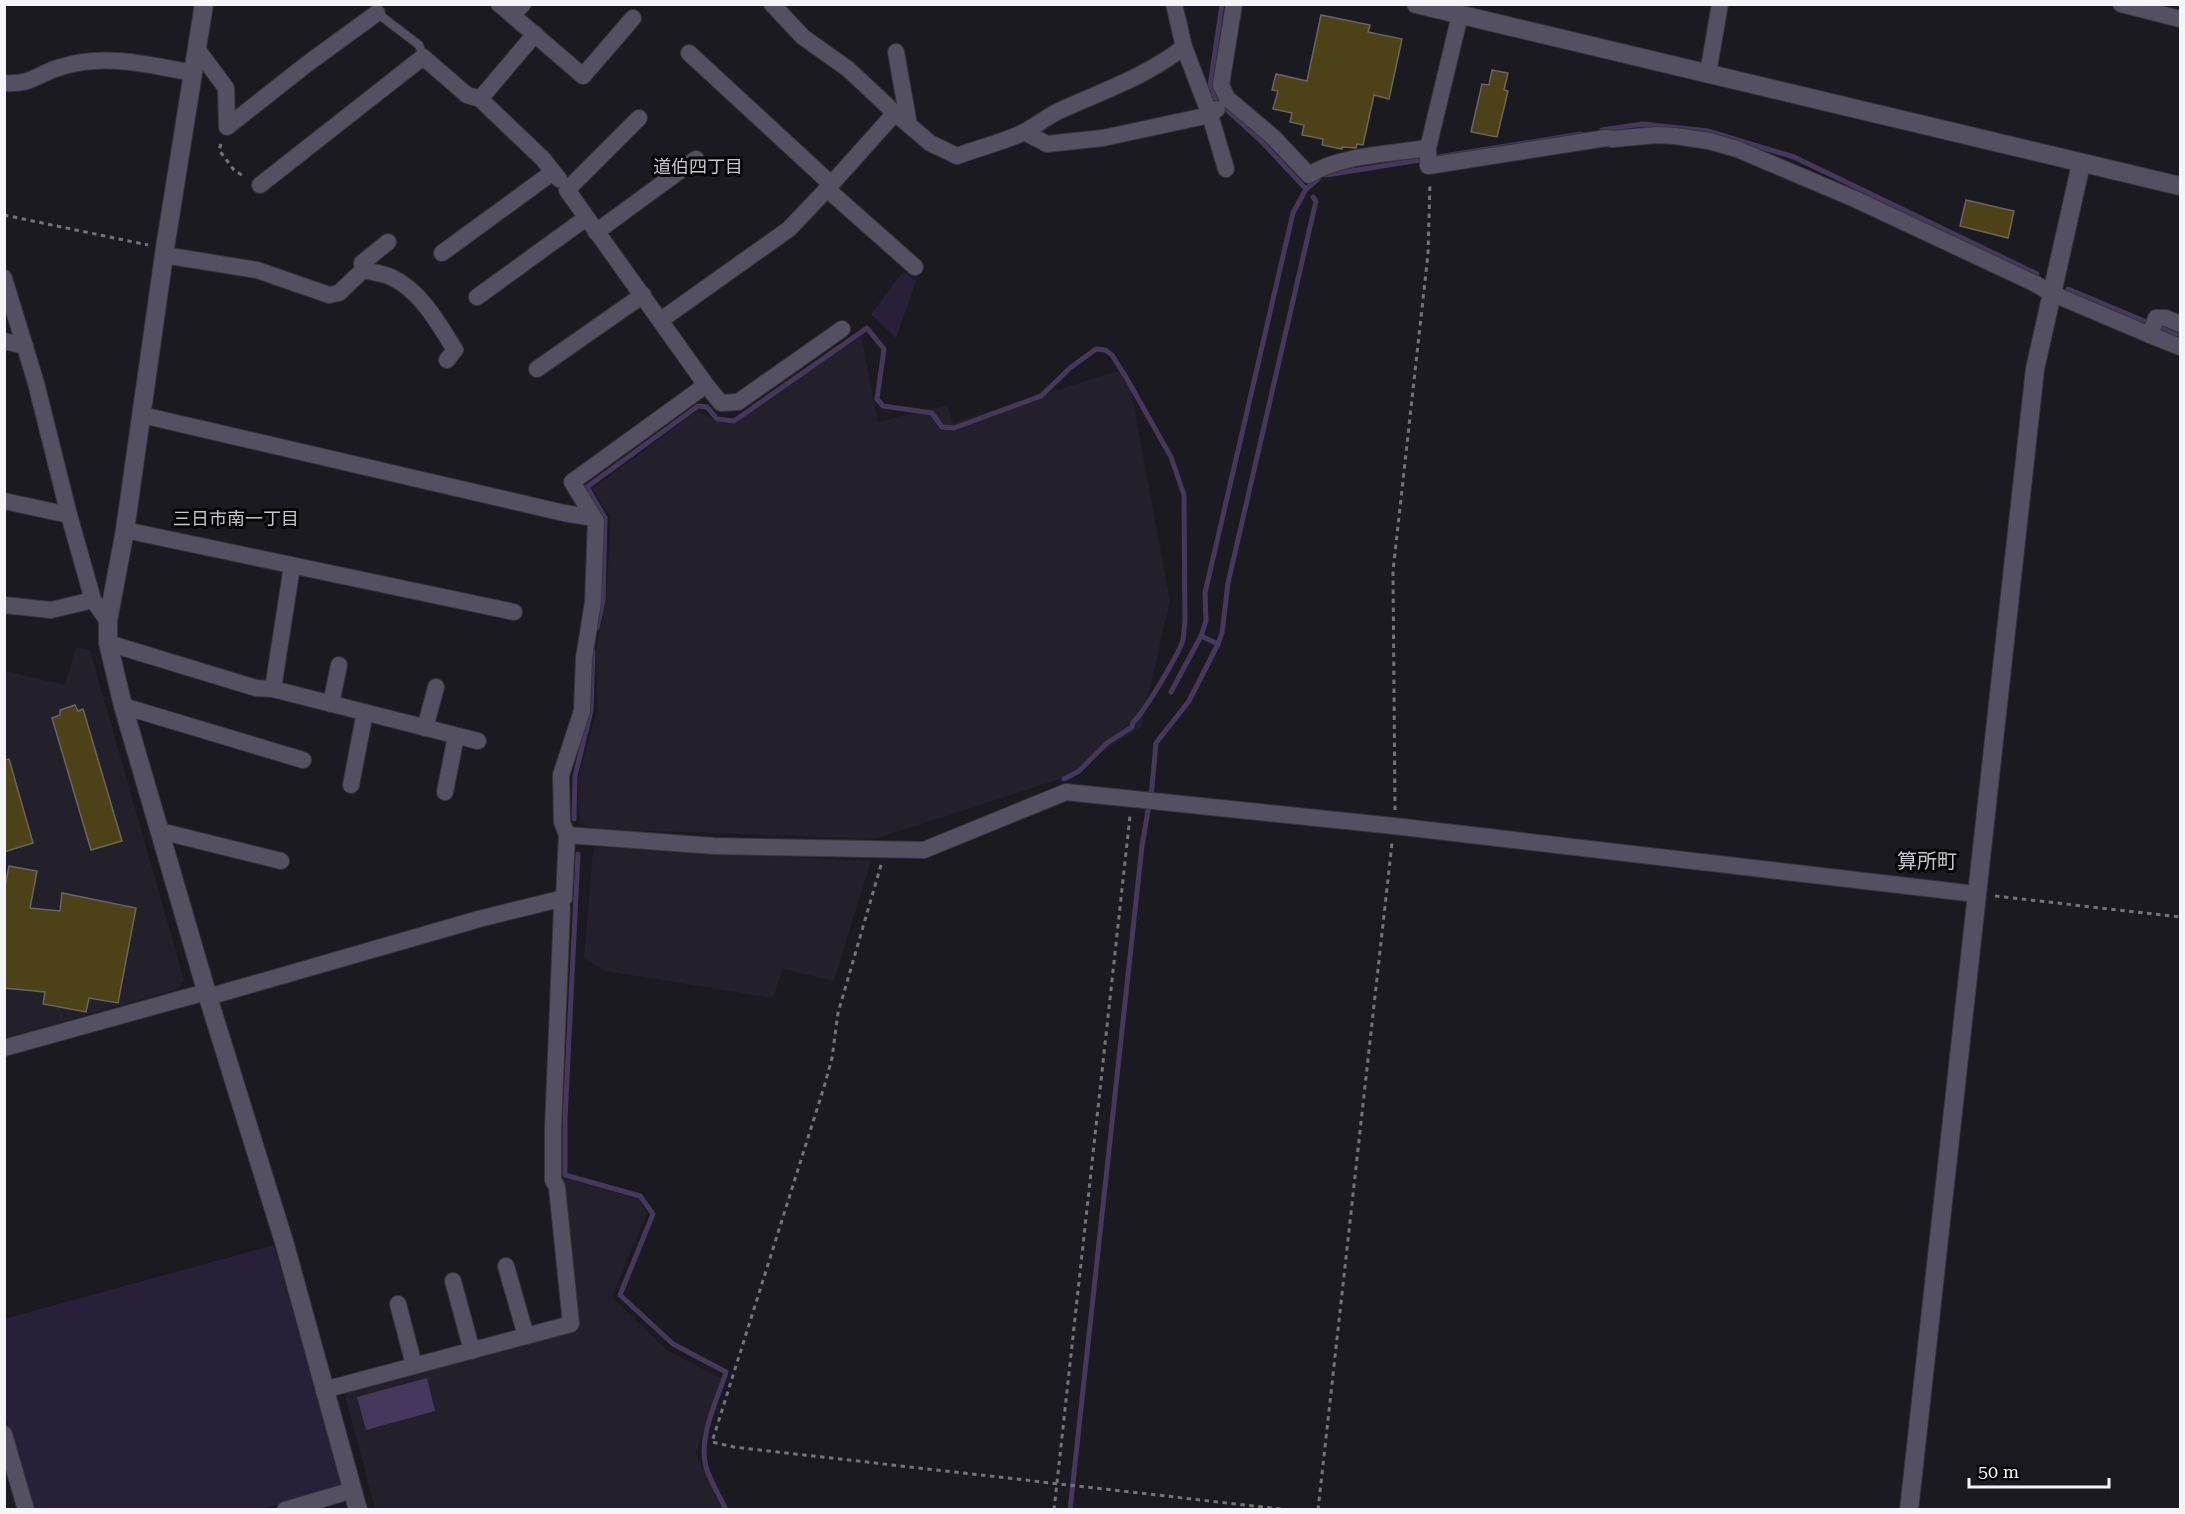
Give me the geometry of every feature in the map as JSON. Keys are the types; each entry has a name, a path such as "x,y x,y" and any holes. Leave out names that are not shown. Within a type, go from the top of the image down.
{"street":[{"path":"204,4 125,530 108,621 108,643 123,706 207,994 285,1245 358,1509"},
{"path":"772,4 803,37 848,69 930,143 957,156 1024,132 1060,110 1136,78 1184,47"},
{"path":"1174,4 1184,47 1211,115 1226,168"},
{"path":"1234,4 1221,85 1227,99 1273,137 1309,175 1322,167 1340,162 1428,148"},
{"path":"1416,4 1461,10 1708,73 2081,164 2181,186"},
{"path":"1708,73 1720,4"},
{"path":"2121,4 2163,9 2181,18"},
{"path":"511,8 535,34 584,76 633,18"},
{"path":"1461,10 1428,148 1428,166 1606,138 1613,140 1656,135 1709,141 1737,149 1857,200 2051,293 2152,328 2181,347"},
{"path":"227,127 377,13"},
{"path":"480,99 535,34"},
{"path":"197,49 226,88 227,127"},
{"path":"896,52 909,124"},
{"path":"689,53 915,267"},
{"path":"260,185 423,57 467,95 480,99 543,159 721,403 738,402 842,329"},
{"path":"4,83 21,84 61,67 96,61 126,60 193,73"},
{"path":"1024,132 1047,144 1103,138 1211,115 1227,99"},
{"path":"661,321 789,229 895,112"},
{"path":"567,190 639,118"},
{"path":"596,232 696,159"},
{"path":"1909,1509 2035,369 2081,164"},
{"path":"442,253 553,172"},
{"path":"477,297 586,218"},
{"path":"363,270 362,263 388,242"},
{"path":"165,252 257,270 329,295 339,294 363,270"},
{"path":"363,270 392,277 416,296 436,320 455,350 447,360"},
{"path":"4,278 25,346 93,600 108,621"},
{"path":"537,369 643,295"},
{"path":"2152,328 2166,318 2181,324"},
{"path":"4,341 25,346"},
{"path":"4,1048 564,898 567,835 562,822 561,775 582,711 584,658 594,602 596,521 572,482 706,385"},
{"path":"142,416 553,511 594,518"},
{"path":"4,501 69,515"},
{"path":"125,530 514,612"},
{"path":"273,689 292,566"},
{"path":"4,605 51,610 93,600"},
{"path":"108,643 256,688 273,689 478,741"},
{"path":"331,704 339,665"},
{"path":"426,728 436,687"},
{"path":"123,706 303,760"},
{"path":"351,785 365,712"},
{"path":"445,792 456,736"},
{"path":"567,835 714,846 924,850 1066,792 1976,894"},
{"path":"160,831 281,861"},
{"path":"324,1390 571,1324 557,1187 553,1180 562,908 559,899"},
{"path":"507,1266 526,1336"},
{"path":"453,1281 471,1351"},
{"path":"398,1304 414,1365"},
{"path":"4,1434 26,1509"},
{"path":"285,1509 353,1490"}],"lane":[{"path":"377,13 419,45 423,57"}],"path":[{"path":"227,127 219,150 234,170 260,185"},
{"path":"4,215 165,252"},
{"path":"1054,1509 1134,798"},
{"path":"885,850 838,1012 832,1058 824,1087 712,1442 734,1447 1289,1509"},
{"path":"1976,894 2181,917"}],"shaded area":[{"path":"903,272 916,281 896,338 871,314"},
{"path":"861,335 878,422 948,405 952,423 1127,368 1170,601 1141,727 1060,779 875,839 597,829 579,824 578,778 597,710 596,649 606,599 611,517 592,489 697,411 725,424"},
{"path":"76,647 90,650 184,980 178,989 5,1038 5,671 65,685"},
{"path":"597,847 871,861 834,981 783,969 773,998 605,971 584,958 593,851"},
{"path":"563,1178 639,1199 647,1213 612,1297 668,1351 721,1378 696,1453 724,1509 375,1509 344,1391 579,1328"},
{"path":"274,1245 342,1487 262,1509 30,1509 5,1415 4,1319"},
{"path":"427,1378 435,1411 366,1430 357,1397"}],"building":[{"path":"1321,15 1370,25 1368,32 1402,39 1389,99 1374,95 1363,145 1357,144 1356,148 1342,147 1342,149 1322,145 1323,139 1302,135 1304,125 1290,122 1292,113 1273,109 1278,91 1272,90 1276,74 1307,81"},
{"path":"1492,70 1508,73 1504,90 1508,91 1497,137 1471,132 1482,84 1489,85"},
{"path":"1966,200 2014,211 2008,238 1960,226"},
{"path":"75,705 78,711 83,709 122,841 91,850 52,718 60,715 60,710"},
{"path":"9,759 33,843 4,852 4,760"},
{"path":"9,866 37,871 30,908 60,911 62,893 136,908 118,1003 89,998 86,1012 43,1004 45,992 4,988 4,891"}],"waterway":[{"path":"1222,4 1210,86 1216,100 1262,142 1306,189"},
{"path":"1602,130 1643,124 1708,131 1794,157 2037,274"},
{"path":"1326,175 1581,134"},
{"path":"1171,692 1201,636 1206,621 1205,593 1293,213 1306,189 1318,179"},
{"path":"1070,1510 1142,846 1152,787 1156,743 1189,701 1222,633 1228,583 1316,201 1313,197"},
{"path":"2068,289 2180,336"},
{"path":"597,628 603,601 605,518 587,487 698,406 707,407 717,419 734,421 867,328 884,349 877,399 883,406 932,413 942,427 954,428 1041,396 1070,368 1096,349 1105,350 1112,355 1127,379 1171,457 1184,495 1185,621 1180,647 1132,727 1107,743 1079,771 1064,779"},
{"path":"1201,636 1218,644"},
{"path":"574,819 575,776 591,711 593,652"},
{"path":"578,854 565,1119 565,1175 640,1196 653,1214 620,1295 673,1344 726,1372 704,1443 706,1467 726,1510"}],"district":[{"name":"道伯四丁目","path":"698,167"},
{"name":"三日市南一丁目","path":"236,519"},
{"name":"算所町","path":"1927,861"}]}
